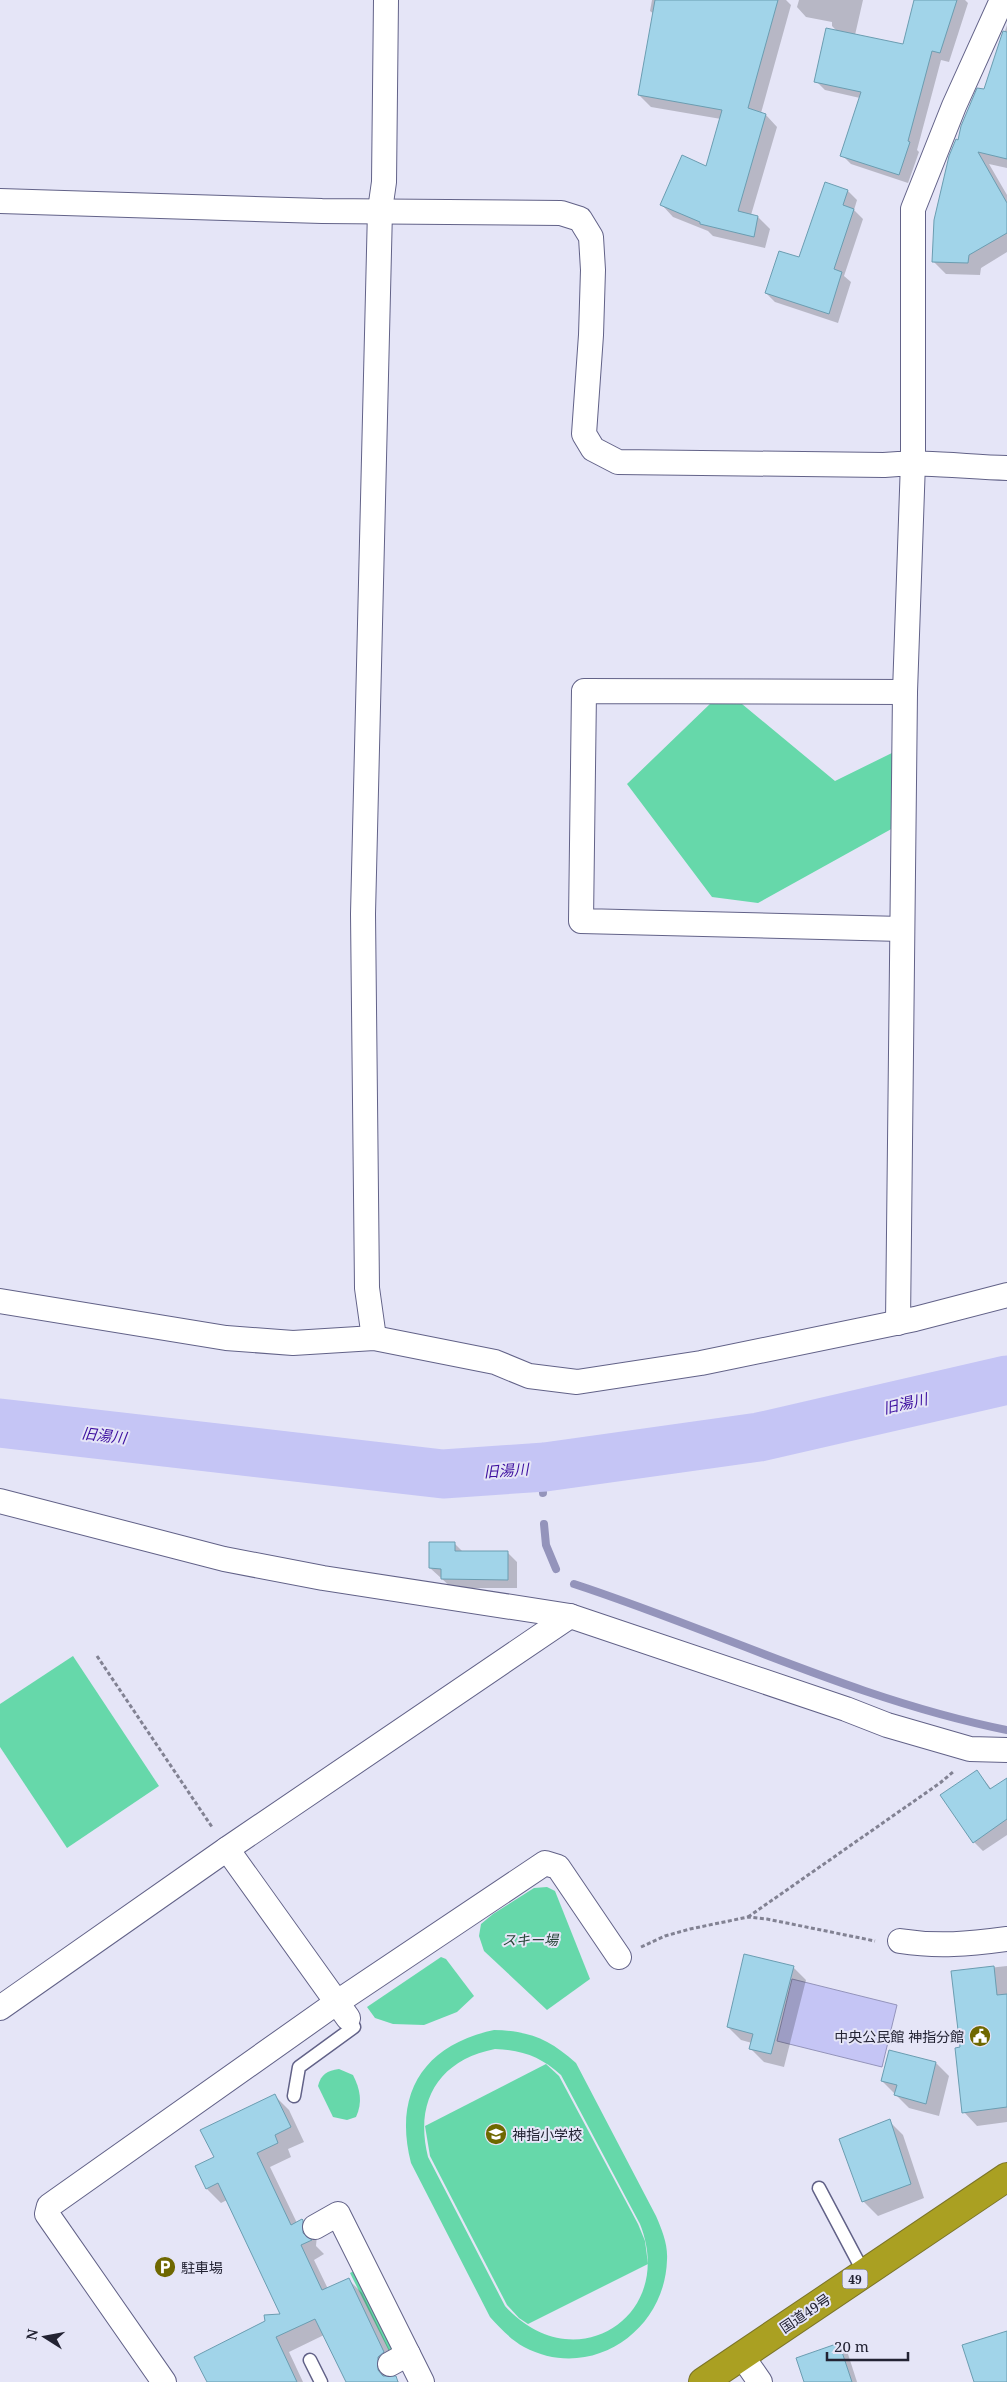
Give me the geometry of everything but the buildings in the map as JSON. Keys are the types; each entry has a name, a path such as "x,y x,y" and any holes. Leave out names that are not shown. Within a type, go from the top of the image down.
{"highway":[{"name":"国道49号","path":"702,2382 1007,2177"}],"street":[{"path":"374,1338 367,1288 364,914 380,210 384,182 386,0"},
{"path":"898,1323 905,692 913,462 913,209 954,106 1002,0"},
{"path":"0,201 322,211 561,213 580,220 591,237 593,270 584,434 593,449 618,462 884,465 913,462 943,466 1007,468"},
{"path":"902,929 581,921 584,691 905,692"},
{"path":"0,1301 226,1338 293,1342 374,1338 496,1362 529,1376 577,1382 701,1363 898,1323 1007,1294"},
{"path":"0,1501 224,1559 323,1578 570,1616 888,1725 970,1749 1007,1750"},
{"path":"0,2008 227,1849 570,1616"},
{"path":"227,1849 342,2010"},
{"path":"164,2382 47,2214 49,2206 342,2010 546,1863 558,1867 619,1957"},
{"path":"900,1942 931,1946 961,1945 1007,1939"},
{"path":"314,2226 338,2214 399,2359 422,2382"},
{"path":"742,2356 760,2382"}],"lane":[{"path":"294,2096 299,2067 354,2027 342,2010"},
{"path":"819,2188 864,2273"},
{"path":"310,2360 321,2382"}],"path":[{"path":"97,1656 227,1849"},
{"path":"748,1917 940,1783 962,1764 970,1749"},
{"path":"619,1957 665,1936 748,1917 767,1919 892,1945 900,1942"}],"green space":[{"path":"712,702 742,704 835,781 898,750 895,827 758,903 712,897 627,784"},
{"path":"73,1656 159,1786 67,1848 0,1747 0,1704"},
{"name":"スキー場","path":"547,1887 555,1891 590,1979 547,2010 484,1951 479,1936 481,1924 493,1914 534,1888"},
{"path":"441,1957 446,1959 474,1996 457,2012 424,2025 393,2024 375,2018 367,2007"},
{"path":"494,2030 518,2032 548,2042 576,2063 656,2216 666,2243 667,2260 663,2286 653,2309 638,2328 620,2344 598,2354 574,2358 549,2356 524,2347 501,2329 490,2317 411,2163 407,2138 407,2115 411,2094 419,2076 432,2060 449,2047 470,2037","holes":["495,2049 523,2053 539,2059 561,2075 640,2224 648,2257 644,2287 632,2311 612,2328 588,2338 560,2338 532,2328 505,2306 428,2157 425,2118 428,2101 435,2086 446,2073 459,2063 475,2055"]},
{"path":"546,2064 559,2076 638,2224 645,2241 648,2264 528,2324 519,2318 507,2305 430,2156 425,2126"},
{"path":"339,2069 353,2075 360,2096 356,2117 347,2120 333,2117 318,2086 325,2074"},
{"path":"360,2268 400,2350 391,2355 350,2273"}],"water":[{"path":"792,1979 897,2005 882,2067 777,2041"}],"waterway":[{"name":"旧湯川","path":"0,1423 443,1474 545,1467 759,1437 1007,1380"},
{"path":"542,1467 543,1493"},
{"path":"544,1524 546,1545 556,1569"},
{"path":"574,1584 842,1683 951,1717 1007,1730"}],"place":[{"name":"中央公民館 神指分館","path":"980,2036"},
{"name":"神指小学校","path":"496,2134"},
{"name":"駐車場","path":"165,2267"}]}
